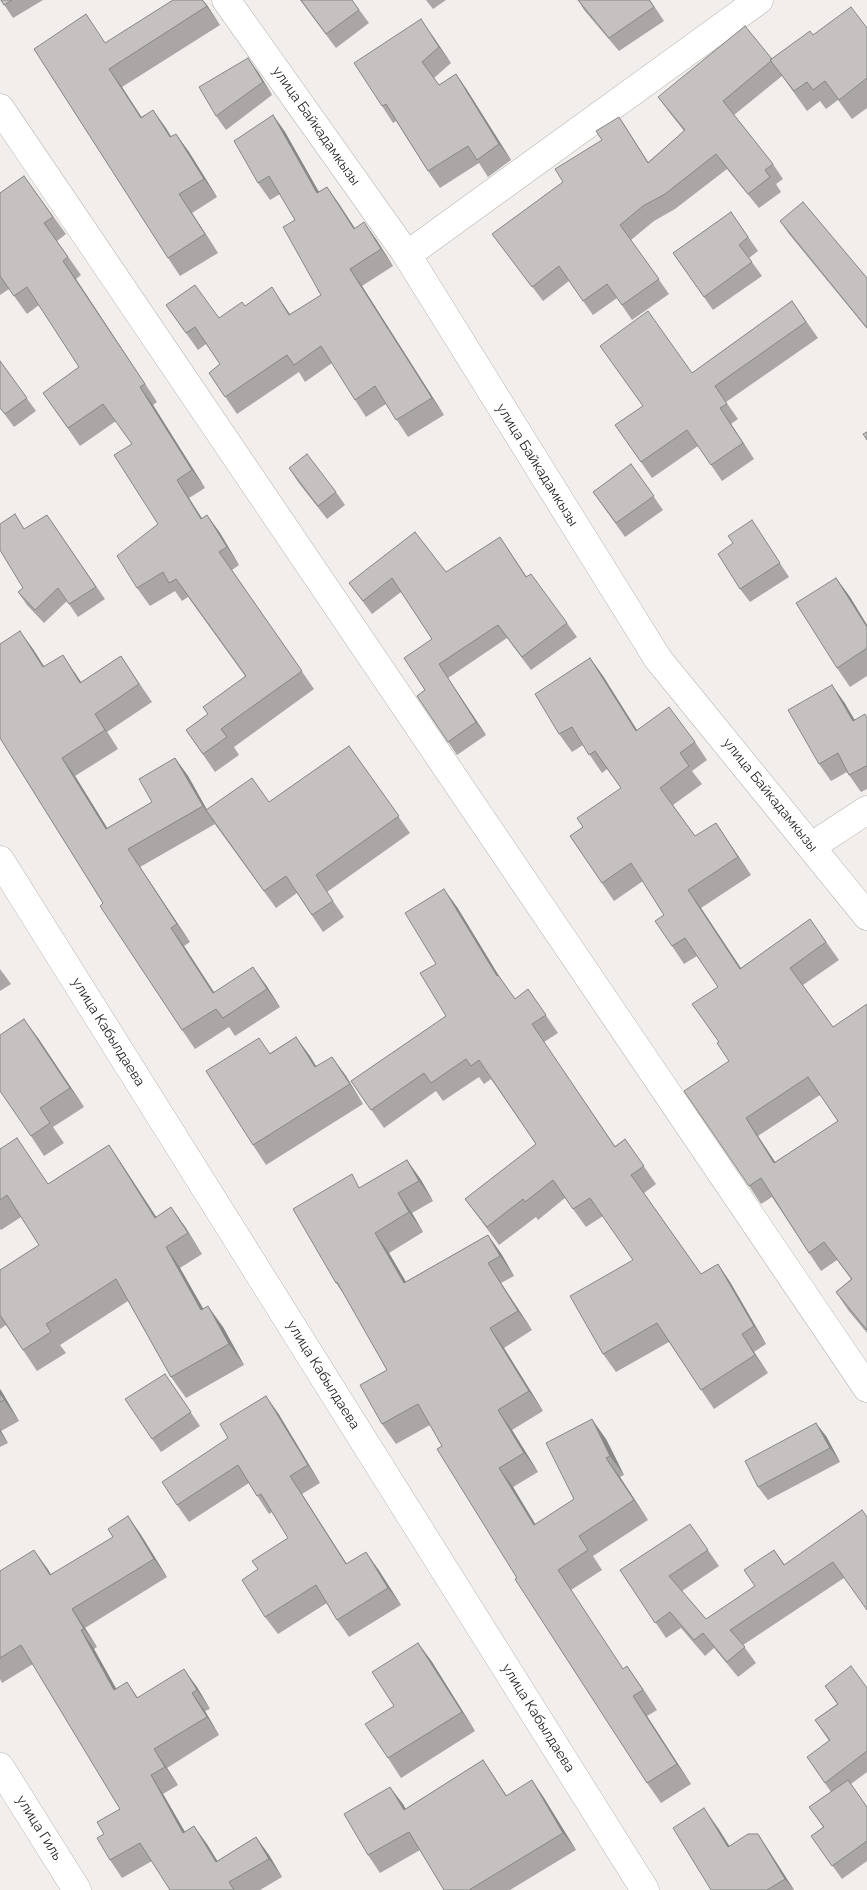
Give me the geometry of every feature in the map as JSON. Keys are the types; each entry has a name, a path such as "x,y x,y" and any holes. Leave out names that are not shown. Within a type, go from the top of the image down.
{"street":[{"name":"улица Байкадамкызы","path":"226,0 407,255 658,659 867,916"},
{"path":"407,255 758,0"},
{"path":"0,108 867,1388"},
{"path":"812,846 867,810"},
{"name":"улица Кабылдаева","path":"0,860 645,1890"},
{"name":"улица Гиль","path":"0,1767 78,1890"}],"building":[{"path":"1,0 12,0 4,5"},
{"path":"173,0 202,0 207,6 109,69 141,118 153,110 170,137 176,134 204,179 179,194 205,234 168,258 34,49 86,14 105,43"},
{"path":"301,0 352,0 359,10 326,34"},
{"path":"578,0 649,0 654,7 609,38"},
{"path":"851,7 867,28 867,78 839,100 825,81 813,90 807,82 794,91 770,60 810,31 813,35"},
{"path":"421,19 439,47 422,62 439,85 456,74 499,144 477,160 468,146 428,171 386,104 382,106 354,63"},
{"path":"745,26 772,59 723,101 773,164 765,170 770,177 748,194 716,154 665,194 643,206 620,225 659,279 622,305 607,284 583,301 559,266 532,287 492,234 563,182 555,169 602,140 596,131 619,117 648,163 685,130 658,97"},
{"path":"248,58 263,82 216,116 199,87"},
{"path":"273,115 317,193 327,187 354,229 364,222 381,249 350,269 432,398 396,420 375,386 355,400 321,346 294,365 287,355 225,397 209,373 220,364 195,327 186,333 166,305 195,285 219,318 242,302 245,306 272,287 289,315 321,295 283,227 295,220 269,176 258,183 234,141"},
{"path":"24,176 53,217 44,223 68,257 63,261 145,384 140,387 192,470 177,480 201,519 207,515 227,547 219,552 302,671 221,729 227,737 203,754 186,730 208,714 203,707 246,676 176,579 169,583 163,572 137,588 117,556 158,524 114,455 132,444 103,404 68,428 43,393 79,367 27,287 14,296 0,276 0,193"},
{"path":"803,202 867,278 867,328 780,221"},
{"path":"731,212 748,237 739,245 752,262 704,297 673,253"},
{"path":"792,301 806,322 715,386 727,404 720,408 743,443 711,465 687,430 641,462 615,425 643,406 600,346 648,311 692,373"},
{"path":"0,361 27,398 5,414 0,408"},
{"path":"867,432 867,440 863,434"},
{"path":"307,454 336,492 318,506 289,468"},
{"path":"631,464 654,496 616,523 593,492"},
{"path":"15,514 24,529 47,515 96,587 69,604 58,588 35,610 18,592 23,588 0,550 0,524"},
{"path":"752,520 780,563 740,589 718,554 733,543 728,536"},
{"path":"415,532 446,572 500,537 526,577 531,574 567,623 522,657 498,625 439,664 476,722 448,742 417,696 425,690 404,658 432,639 392,578 363,601 349,583"},
{"path":"836,578 867,627 867,648 837,668 796,603"},
{"path":"20,631 43,667 63,655 80,683 121,656 139,684 95,714 105,730 62,758 106,829 152,802 139,779 175,758 203,806 128,849 177,924 171,928 213,993 253,967 267,989 223,1018 216,1009 182,1030 100,906 103,903 0,738 0,644"},
{"path":"590,658 636,731 669,707 695,742 680,753 689,766 660,788 695,836 716,823 738,857 688,890 740,969 810,919 826,942 790,968 833,1027 867,1004 867,1330 836,1292 852,1279 824,1242 809,1253 761,1178 749,1186 684,1091 729,1061 717,1043 719,1042 692,1004 718,987 685,938 672,946 655,921 664,915 631,863 602,883 570,836 583,827 577,818 621,788 595,751 589,755 572,727 559,734 535,694","holes":["808,1077 838,1121 774,1163 746,1118"]},
{"path":"832,685 853,721 865,714 867,718 867,767 849,775 838,753 819,764 788,710"},
{"path":"349,746 399,816 316,875 333,901 312,915 286,876 264,891 206,810 252,778 269,802"},
{"path":"444,889 497,976 515,999 528,989 546,1015 532,1024 615,1147 625,1139 644,1166 631,1175 701,1274 718,1264 754,1326 742,1334 755,1355 701,1390 657,1323 603,1354 570,1296 633,1260 590,1198 573,1209 553,1180 525,1202 523,1199 487,1227 465,1199 536,1144 479,1060 471,1066 466,1059 431,1083 424,1073 371,1110 351,1081 446,1016 420,973 436,964 405,913"},
{"path":"24,1019 70,1088 40,1108 50,1123 31,1136 0,1091 0,1035"},
{"path":"296,1037 315,1067 332,1057 350,1084 253,1145 206,1071 259,1038 270,1054"},
{"path":"17,1138 48,1184 109,1145 155,1218 171,1207 188,1233 166,1247 201,1310 208,1306 229,1344 171,1377 116,1279 46,1324 51,1332 23,1350 0,1315 0,1270 39,1245 7,1195 0,1200 0,1149"},
{"path":"407,1160 419,1181 398,1193 409,1212 375,1233 404,1283 488,1235 500,1256 488,1263 518,1311 490,1328 529,1391 498,1410 524,1453 499,1468 534,1525 574,1499 546,1443 592,1419 610,1456 606,1458 634,1500 579,1536 588,1550 558,1570 623,1669 627,1666 643,1690 633,1696 677,1764 647,1783 515,1579 517,1578 437,1449 442,1446 418,1404 382,1424 360,1385 387,1370 293,1209 352,1174 359,1188"},
{"path":"165,1374 191,1412 152,1439 125,1399"},
{"path":"0,1393 4,1400 0,1402"},
{"path":"266,1396 308,1465 290,1476 346,1564 366,1552 388,1588 337,1620 316,1585 265,1617 242,1580 258,1569 252,1561 288,1538 261,1494 257,1496 238,1465 177,1505 162,1482 228,1438 220,1424"},
{"path":"816,1423 830,1448 758,1487 745,1461"},
{"path":"862,1510 867,1517 867,1610 833,1562 730,1630 745,1647 727,1662 703,1633 694,1640 670,1612 655,1623 620,1570 690,1524 708,1550 669,1576 706,1619 755,1586 744,1570 774,1550 784,1565"},
{"path":"128,1516 154,1559 72,1609 84,1629 81,1630 114,1690 127,1682 137,1698 184,1669 197,1690 192,1693 207,1717 154,1749 165,1767 151,1775 183,1833 194,1826 216,1862 256,1837 269,1859 229,1882 234,1890 170,1890 140,1843 110,1860 97,1838 104,1834 97,1822 120,1809 21,1645 0,1658 0,1571 34,1550 50,1575 113,1537 108,1529"},
{"path":"418,1643 462,1712 388,1758 365,1724 394,1706 372,1672"},
{"path":"851,1666 867,1688 867,1751 825,1783 807,1757 830,1740 815,1720 838,1704 825,1686"},
{"path":"483,1760 506,1796 532,1780 563,1833 469,1890 444,1890 409,1832 368,1855 344,1814 390,1787 404,1810"},
{"path":"848,1780 867,1807 867,1841 832,1866 811,1836 824,1827 809,1807"},
{"path":"704,1808 728,1847 748,1834 758,1834 785,1879 767,1890 711,1890 673,1828"}]}
